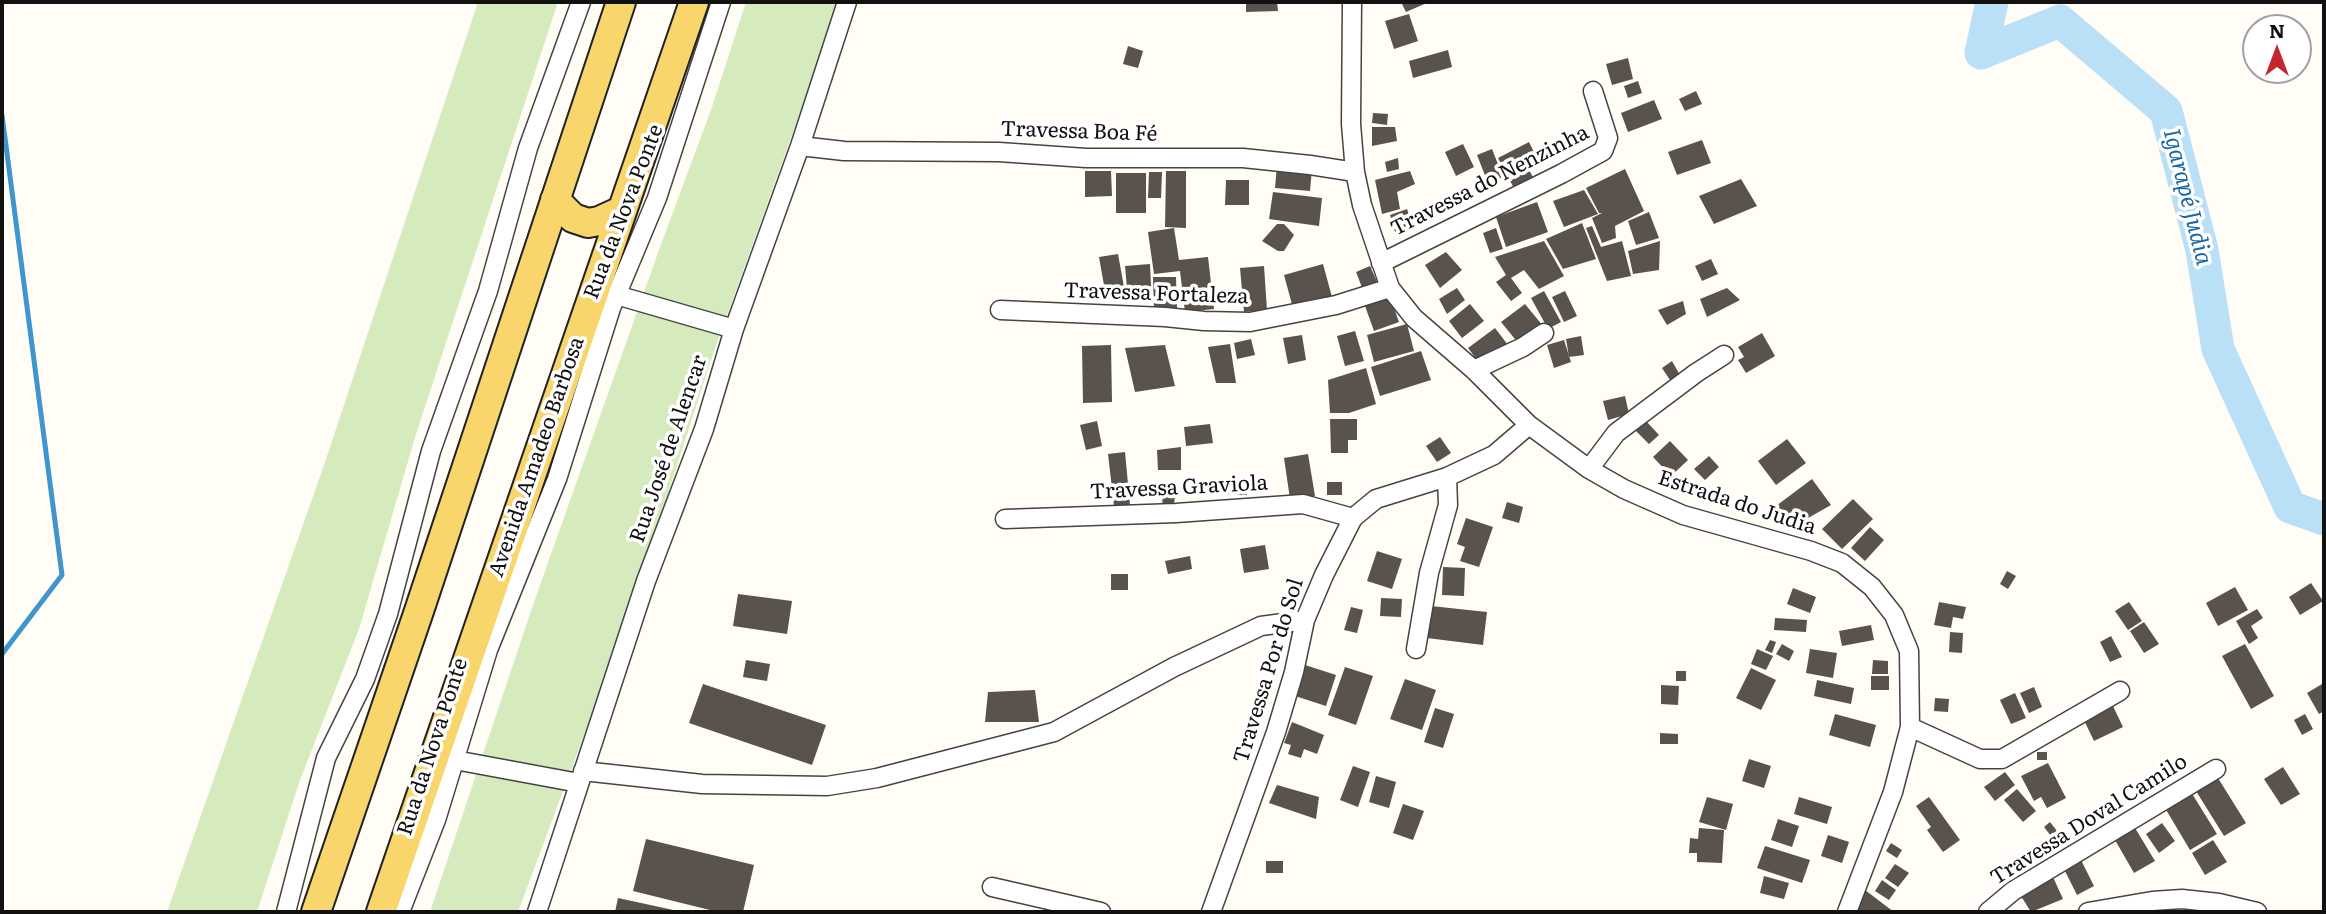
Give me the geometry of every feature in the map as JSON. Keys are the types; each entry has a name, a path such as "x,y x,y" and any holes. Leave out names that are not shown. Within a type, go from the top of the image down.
{"main road":[{"path":"316,912 621,2"},
{"name":"Avenida Amadeo Barbosa","path":"381,912 445,758 606,291 621,211 694,2"},
{"path":"555,200 573,218 588,223 621,211"}],"street":[{"path":"286,912 326,758 365,679 388,614 431,451 488,291 528,148 581,2"},
{"name":"Rua da Nova Ponte","path":"606,291 657,198 721,2"},
{"name":"Rua José de Alencar","path":"537,912 646,581 704,429 734,329 800,146 847,2"},
{"name":"Estrada do Judia","path":"1352,2 1351,124 1355,172 1362,205 1390,288 1414,318 1474,370 1529,425 1589,469 1624,489 1683,514 1811,551 1842,563 1872,587 1894,615 1909,651 1910,727 1893,792 1847,912"},
{"name":"Travessa do Nenzinha","path":"1381,263 1603,151 1608,138 1593,91"},
{"name":"Travessa Boa Fé","path":"800,146 844,151 999,152 1086,158 1243,159 1310,164 1355,172"},
{"name":"Travessa Fortaleza","path":"1000,310 1250,322 1336,305 1390,288"},
{"path":"606,291 734,329"},
{"path":"1474,370 1523,347 1544,333"},
{"path":"1589,469 1616,433 1724,355"},
{"name":"Travessa Por do Sol","path":"1211,912 1276,732 1294,672 1305,620 1353,518 1376,499 1447,477 1494,455 1529,425"},
{"path":"1416,649 1429,573 1448,505 1447,477"},
{"name":"Travessa Graviola","path":"1005,519 1176,513 1303,504 1353,518"},
{"path":"445,758 581,777 702,784 827,786 877,778 1054,733 1174,667 1261,626 1305,620"},
{"path":"1910,727 1980,759 2002,759 2119,691"},
{"name":"Rua da Nova Ponte","path":"400,912 436,820 445,758"},
{"name":"Travessa Doval Camilo","path":"1988,912 2013,891 2216,769"},
{"path":"992,887 1101,912"},
{"path":"2088,912 2152,901 2182,899 2219,903 2257,912"}],"green space":[{"path":"478,2 558,2 416,434 359,629 300,780 257,912 167,912 324,465"},
{"path":"746,2 840,2 712,357 628,617 518,912 430,912 534,602 712,107"}],"building":[{"path":"1246,2 1277,2 1278,11 1246,12"},
{"path":"1401,2 1429,2 1406,12"},
{"path":"1409,14 1418,41 1394,49 1385,21"},
{"path":"1128,46 1143,51 1138,68 1123,64"},
{"path":"1448,50 1452,67 1413,78 1409,61"},
{"path":"1628,58 1633,79 1612,85 1606,64"},
{"path":"1638,81 1642,93 1628,98 1624,86"},
{"path":"1696,91 1702,104 1685,111 1679,99"},
{"path":"1654,100 1662,119 1628,132 1621,113"},
{"path":"1373,113 1388,114 1387,125 1372,123"},
{"path":"1372,127 1395,127 1397,141 1372,146"},
{"path":"1702,140 1711,163 1677,175 1668,152"},
{"path":"1529,142 1537,158 1526,164 1535,181 1516,192 1498,158"},
{"path":"1463,144 1474,167 1456,176 1445,152"},
{"path":"1492,149 1503,177 1488,183 1477,155"},
{"path":"1398,158 1399,169 1387,172 1385,162"},
{"path":"1277,165 1312,169 1310,191 1275,188"},
{"path":"1625,169 1644,211 1615,226 1616,238 1602,243 1592,218 1602,213 1599,213 1586,188"},
{"path":"1085,171 1111,171 1112,196 1085,197"},
{"path":"1166,171 1186,171 1186,228 1165,227"},
{"path":"1410,171 1415,184 1397,192 1400,209 1382,214 1375,180"},
{"path":"1149,172 1162,172 1161,198 1148,198"},
{"path":"1116,173 1146,173 1146,213 1116,213"},
{"path":"1741,179 1757,206 1714,224 1699,196"},
{"path":"1226,180 1249,180 1249,205 1225,205"},
{"path":"1584,190 1598,214 1564,227 1553,201"},
{"path":"1273,192 1322,198 1319,226 1269,219"},
{"path":"1537,202 1548,232 1506,247 1496,217"},
{"path":"1407,209 1413,227 1395,232 1390,215"},
{"path":"1649,212 1659,238 1636,245 1628,221"},
{"path":"1582,223 1596,259 1563,269 1546,239"},
{"path":"1277,224 1284,224 1294,235 1284,251 1278,251 1262,241"},
{"path":"1592,226 1601,247 1622,241 1631,276 1607,281 1586,228"},
{"path":"1174,228 1179,260 1208,257 1214,309 1185,312 1180,271 1154,274 1148,232"},
{"path":"1496,228 1503,249 1490,253 1483,233"},
{"path":"1544,241 1564,276 1539,289 1524,270 1511,278 1522,293 1511,301 1496,282 1506,275 1495,257"},
{"path":"1660,241 1659,270 1633,274 1628,251"},
{"path":"1446,252 1462,270 1440,288 1425,265"},
{"path":"1118,254 1124,287 1105,291 1099,257"},
{"path":"1711,259 1718,274 1702,281 1695,266"},
{"path":"1150,264 1151,286 1127,288 1125,266"},
{"path":"1323,264 1332,297 1293,308 1284,275"},
{"path":"1264,266 1267,310 1244,312 1240,268"},
{"path":"1370,266 1378,284 1363,290 1356,272"},
{"path":"1153,277 1176,277 1177,308 1154,309"},
{"path":"1457,288 1465,300 1447,314 1439,299"},
{"path":"1727,288 1740,300 1707,317 1700,299"},
{"path":"1544,291 1561,322 1548,329 1531,298"},
{"path":"1565,291 1577,316 1564,322 1552,297"},
{"path":"1390,297 1399,322 1374,331 1365,306"},
{"path":"1683,301 1686,314 1667,325 1658,310"},
{"path":"1470,304 1484,321 1462,338 1449,321"},
{"path":"1525,304 1543,326 1519,344 1501,322"},
{"path":"1407,324 1414,351 1374,362 1367,335"},
{"path":"1495,328 1511,349 1480,364 1468,348"},
{"path":"1355,331 1364,361 1345,366 1337,336"},
{"path":"1762,333 1775,356 1746,373 1738,360 1744,357 1738,347"},
{"path":"1302,335 1306,360 1288,364 1283,338"},
{"path":"1581,336 1584,355 1569,357 1566,339"},
{"path":"1251,339 1255,355 1237,359 1234,343"},
{"path":"1564,340 1571,362 1554,368 1547,345"},
{"path":"1230,344 1236,383 1216,383 1208,347"},
{"path":"1111,345 1112,402 1083,403 1082,346"},
{"path":"1165,345 1175,386 1135,392 1125,348"},
{"path":"1421,351 1431,380 1380,396 1371,367"},
{"path":"1672,361 1681,377 1672,383 1662,368"},
{"path":"1366,368 1376,404 1349,413 1330,413 1328,380"},
{"path":"1625,396 1629,414 1608,420 1603,401"},
{"path":"1330,419 1357,419 1357,440 1348,440 1348,453 1331,453"},
{"path":"1097,421 1102,446 1086,450 1080,425"},
{"path":"1646,421 1659,435 1649,444 1636,431"},
{"path":"1210,424 1213,443 1186,446 1184,427"},
{"path":"1440,437 1451,453 1437,462 1426,446"},
{"path":"1787,439 1806,463 1776,485 1758,461"},
{"path":"1670,441 1688,460 1671,476 1653,457"},
{"path":"1181,447 1181,470 1158,470 1157,450"},
{"path":"1125,452 1130,505 1114,506 1108,454"},
{"path":"1308,454 1315,496 1290,499 1284,458"},
{"path":"1709,456 1719,467 1705,480 1694,469"},
{"path":"1812,479 1831,505 1794,526 1776,506"},
{"path":"1222,481 1247,482 1247,495 1222,494"},
{"path":"1327,482 1342,482 1342,495 1327,495"},
{"path":"1163,490 1175,491 1174,509 1162,508"},
{"path":"1853,499 1873,519 1842,549 1822,529"},
{"path":"1507,502 1523,507 1519,523 1502,518"},
{"path":"1466,518 1493,527 1479,567 1460,561 1465,547 1457,544"},
{"path":"1870,527 1884,540 1865,561 1851,548"},
{"path":"1265,545 1269,569 1244,573 1240,549"},
{"path":"1377,551 1402,559 1392,589 1367,581"},
{"path":"1190,556 1192,569 1168,574 1165,561"},
{"path":"1443,567 1465,568 1464,596 1442,595"},
{"path":"2007,571 2016,576 2008,589 2000,584"},
{"path":"1111,574 1128,574 1128,590 1111,590"},
{"path":"2311,583 2323,601 2300,615 2289,597"},
{"path":"2235,587 2248,610 2218,626 2206,603"},
{"path":"1793,588 1816,597 1810,613 1787,604"},
{"path":"738,594 792,601 787,634 733,626"},
{"path":"1381,598 1402,599 1401,617 1380,616"},
{"path":"1939,602 1966,607 1963,619 1953,617 1951,628 1934,625"},
{"path":"2129,602 2142,621 2128,630 2115,611"},
{"path":"1431,606 1487,612 1483,645 1427,638"},
{"path":"1351,607 1363,610 1357,633 1344,630"},
{"path":"2257,609 2263,618 2251,626 2258,638 2249,644 2236,621"},
{"path":"1775,618 1807,620 1806,632 1774,630"},
{"path":"2144,622 2159,644 2144,653 2130,631"},
{"path":"1871,625 1874,640 1842,646 1839,631"},
{"path":"1950,632 1963,633 1962,653 1949,652"},
{"path":"2111,636 2122,657 2110,662 2100,642"},
{"path":"1770,640 1776,642 1772,653 1765,650"},
{"path":"1782,644 1794,651 1789,661 1776,654"},
{"path":"2245,644 2274,696 2251,709 2222,656"},
{"path":"1757,649 1773,656 1766,670 1751,664"},
{"path":"1810,649 1837,653 1833,678 1806,673"},
{"path":"746,660 770,664 767,681 743,677"},
{"path":"1873,660 1888,661 1888,674 1872,674"},
{"path":"1302,664 1336,675 1326,706 1292,695"},
{"path":"1345,667 1373,676 1356,725 1328,715"},
{"path":"1751,668 1776,680 1761,710 1736,698"},
{"path":"1676,671 1686,671 1686,681 1676,681"},
{"path":"1871,676 1889,676 1889,690 1871,690"},
{"path":"1405,679 1436,690 1422,730 1390,719"},
{"path":"1817,680 1854,688 1851,704 1814,696"},
{"path":"703,684 826,725 812,765 689,723"},
{"path":"2322,684 2324,711 2319,714 2307,693"},
{"path":"1661,685 1679,686 1678,705 1661,704"},
{"path":"2034,687 2042,707 2029,713 2020,693"},
{"path":"1035,690 1039,722 985,722 988,692"},
{"path":"2015,693 2026,718 2011,724 2000,700"},
{"path":"1935,698 1949,699 1948,712 1934,711"},
{"path":"2111,702 2123,727 2094,741 2082,716"},
{"path":"1435,708 1454,714 1443,748 1424,742"},
{"path":"1835,714 1876,725 1870,747 1829,735"},
{"path":"2305,714 2313,729 2302,735 2294,720"},
{"path":"1292,722 1324,735 1317,754 1304,749 1301,758 1288,754 1291,745 1284,743"},
{"path":"1660,733 1678,734 1678,744 1660,744"},
{"path":"2037,752 2047,752 2047,760 2037,760"},
{"path":"1749,759 1771,766 1764,788 1742,781"},
{"path":"2048,763 2066,798 2047,808 2041,797 2034,801 2021,776"},
{"path":"1353,766 1370,772 1358,807 1340,800"},
{"path":"2283,767 2300,794 2281,805 2264,779"},
{"path":"2005,772 2015,785 1995,801 1984,787"},
{"path":"1376,776 1396,782 1389,808 1369,802"},
{"path":"2218,778 2246,823 2224,836 2196,791"},
{"path":"1277,785 1319,797 1316,819 1269,803"},
{"path":"2017,789 2036,811 2023,822 2004,800"},
{"path":"2191,792 2217,834 2190,850 2165,808"},
{"path":"1707,797 1733,804 1726,830 1699,822"},
{"path":"1799,797 1832,807 1827,824 1794,814"},
{"path":"1929,797 1960,840 1943,852 1927,830 1931,827 1916,806"},
{"path":"1403,804 1424,811 1413,840 1393,833"},
{"path":"1778,819 1799,826 1792,847 1771,840"},
{"path":"2050,822 2057,831 2051,836 2044,827"},
{"path":"2162,823 2175,841 2159,853 2146,834"},
{"path":"1699,828 1724,830 1722,863 1697,862 1697,853 1689,853 1690,838 1698,839"},
{"path":"2135,828 2155,861 2134,873 2115,840"},
{"path":"1828,835 1849,842 1842,863 1821,856"},
{"path":"646,839 754,865 743,912 718,912 633,891"},
{"path":"2213,840 2227,862 2205,875 2192,853"},
{"path":"1891,843 1902,850 1897,858 1886,851"},
{"path":"1765,846 1810,860 1802,883 1757,868"},
{"path":"2081,860 2094,886 2077,895 2064,869"},
{"path":"1266,861 1283,861 1283,873 1266,873"},
{"path":"1895,864 1909,873 1898,887 1885,878"},
{"path":"1764,876 1789,883 1784,899 1760,893"},
{"path":"2053,877 2063,899 2031,912 2019,893"},
{"path":"1882,880 1896,890 1889,900 1875,891"},
{"path":"1865,890 1894,912 1856,912"},
{"path":"618,898 678,911 678,912 615,912"}],"waterway":[{"name":"Igarapé Judia","path":"1992,2 1981,53 2060,21 2166,111 2202,250 2218,349 2290,507 2324,519"},
{"path":"2,115 62,575 2,654"}]}
